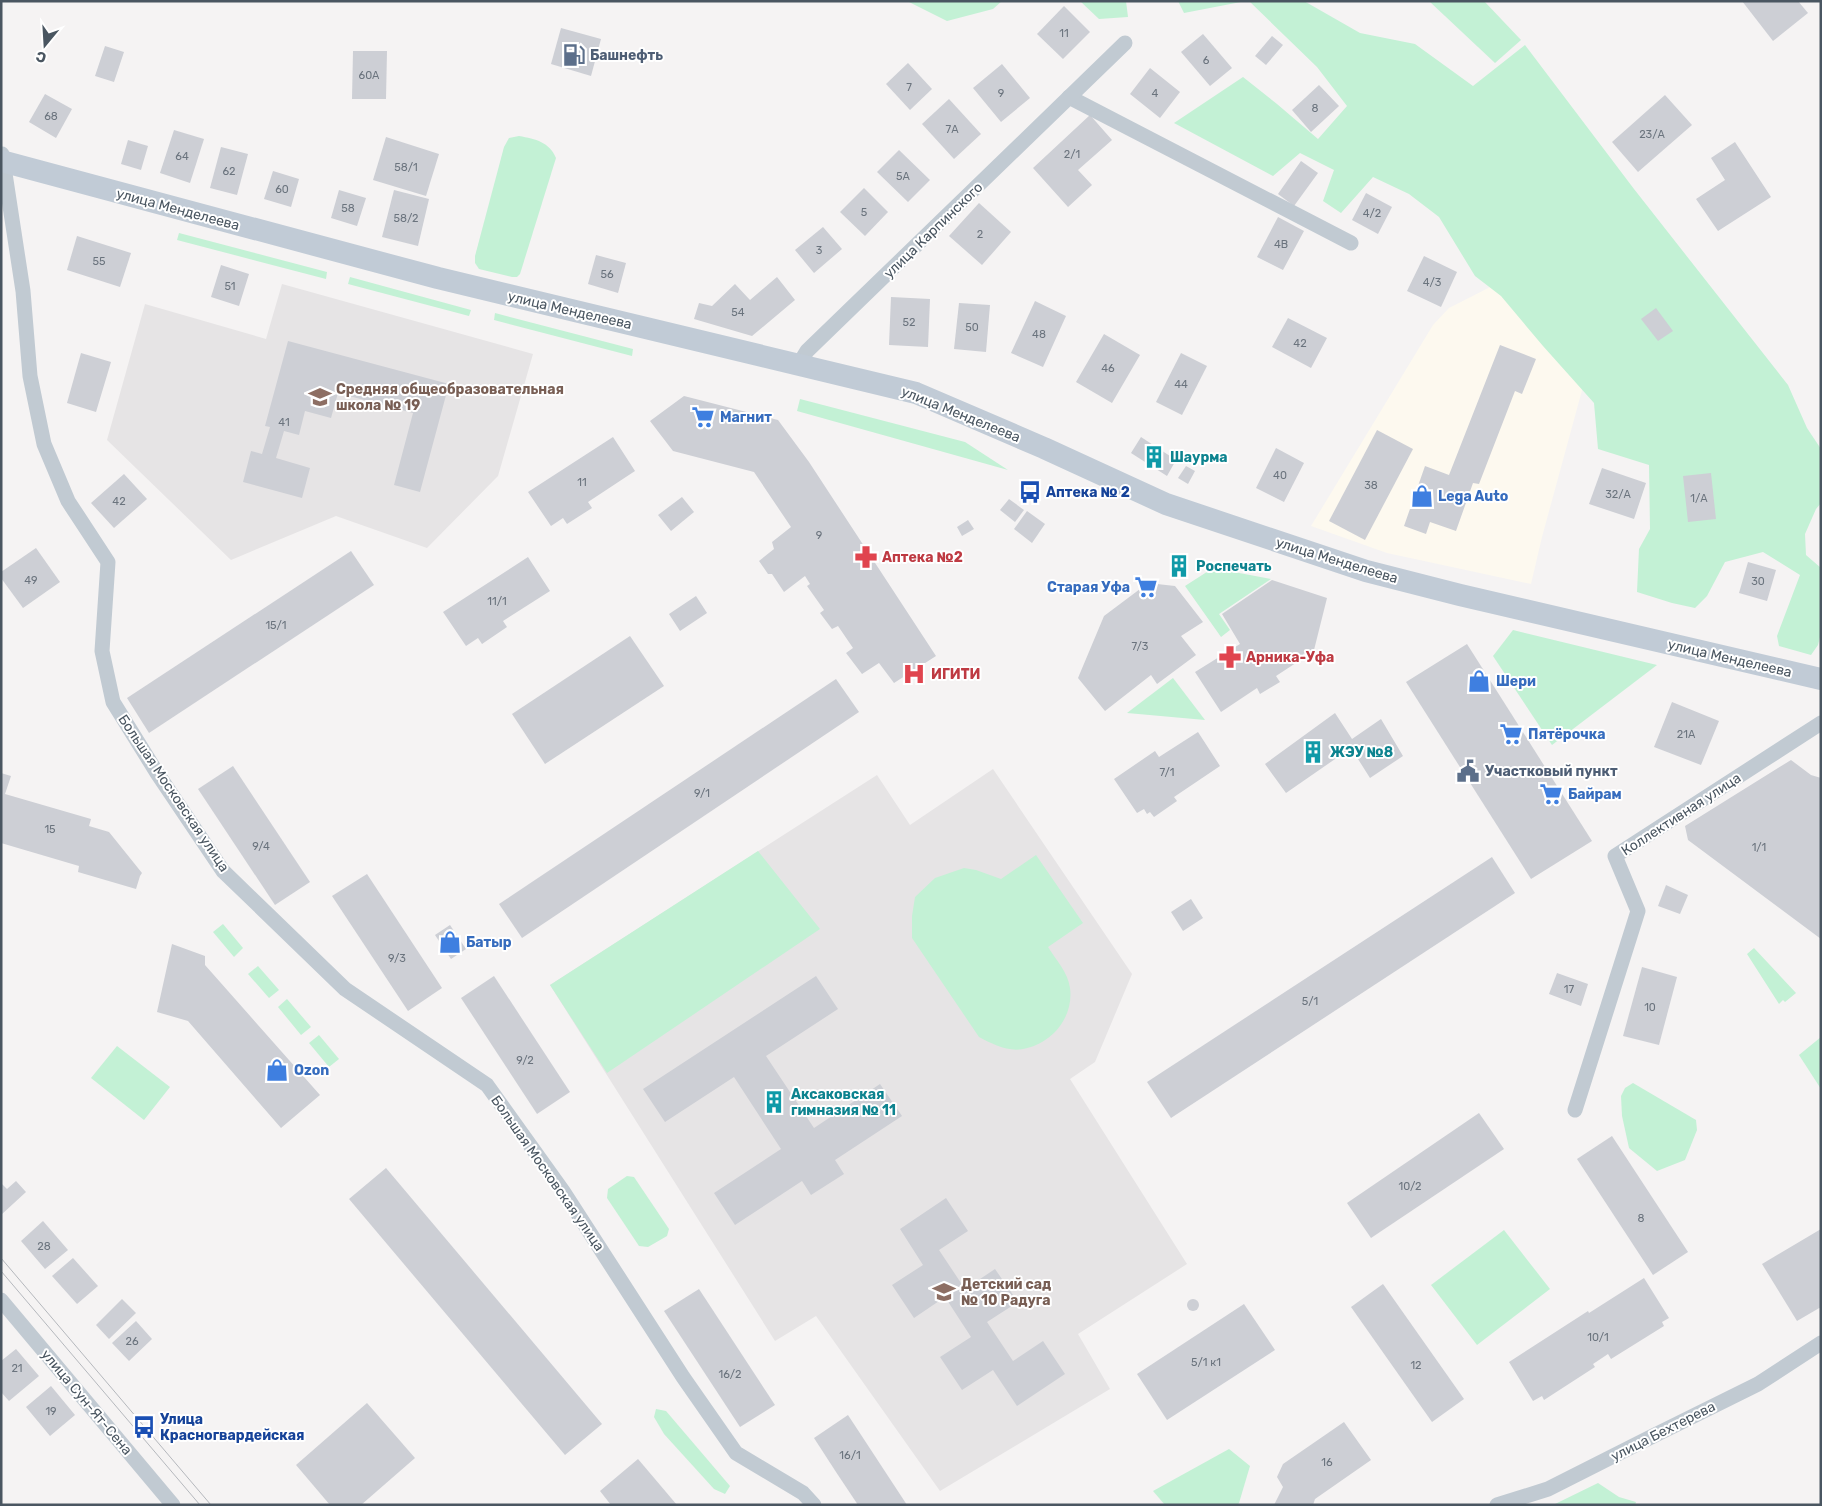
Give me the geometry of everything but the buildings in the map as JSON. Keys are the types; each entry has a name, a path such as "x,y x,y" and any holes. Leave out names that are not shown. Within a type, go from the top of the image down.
{"main road":[{"name":"улица Менделеева","path":"2,158 447,280 916,393 1044,448 1166,504 1366,571 1460,595 1821,679"}],"street":[{"name":"улица Карпинского","path":"798,364 808,351 1125,43"},
{"path":"1069,97 1351,243"},
{"name":"Большая Московская улица","path":"2,158 22,291 30,376 44,444 68,501 108,562 102,651 113,702 157,773 223,871 345,988 487,1085 564,1191 682,1377 736,1452 803,1492 814,1505"},
{"name":"Коллективная улица","path":"1575,1110 1638,911 1615,856 1821,723"},
{"name":"улица Сун-Ят-Сена","path":"1,1300 173,1505"},
{"name":"улица Бехтерева","path":"1497,1505 1548,1489 1758,1384 1821,1343"}],"shaded area":[{"path":"1508,278 1590,361 1531,584 1387,553 1311,526 1433,325 1449,308"},
{"name":"Средняя общеобразовательная школа № 19","path":"282,284 533,354 498,476 427,548 336,516 231,560 107,440 145,304 266,339"},
{"path":"993,769 1132,974 1095,1062 1070,1079 1187,1264 1078,1334 1110,1389 940,1491 816,1316 775,1341 550,985 877,775 910,825"}],"green space":[{"path":"907,1 1002,1 993,9 947,21"},
{"path":"1080,1 1126,1 1128,17 1099,19"},
{"path":"1178,1 1246,1 1184,13"},
{"path":"1249,1 1304,1 1360,33 1415,44 1473,86 1525,45 1634,189 1788,385 1807,428 1821,449 1821,503 1816,509 1805,534 1806,555 1821,568 1821,633 1818,645 1811,655 1779,646 1777,636 1800,575 1763,552 1725,562 1707,596 1695,608 1637,592 1639,549 1650,529 1649,465 1598,449 1594,403 1501,296 1475,276 1439,217 1409,194 1373,177 1341,213 1323,201 1334,170 1300,153 1273,176 1174,123 1243,77 1318,139 1347,106 1317,67"},
{"path":"1429,1 1484,1 1521,40 1495,63"},
{"path":"519,136 541,142 550,148 556,158 520,274 517,277 512,277 479,269 475,263 475,256 504,147 509,138"},
{"path":"179,233 327,272 326,279 177,240"},
{"path":"350,277 471,310 469,316 348,284"},
{"path":"495,313 633,349 632,356 494,320"},
{"path":"800,399 965,442 1008,470 797,411"},
{"path":"1213,568 1271,579 1219,614 1230,630 1221,637 1185,586"},
{"path":"1513,630 1657,665 1552,745 1493,656"},
{"path":"1173,678 1205,720 1127,713"},
{"path":"758,851 820,929 607,1073 550,985"},
{"path":"1036,855 1083,923 1048,947 1069,982 1070,999 1065,1019 1052,1035 1043,1041 1034,1046 1017,1050 995,1045 979,1037 912,938 912,916 915,897 935,878 964,868 976,870 1001,879"},
{"path":"223,924 243,948 234,957 213,932"},
{"path":"1754,948 1796,993 1785,1002 1783,1000 1779,1004 1747,954"},
{"path":"258,966 279,990 269,998 248,974"},
{"path":"287,999 311,1027 301,1035 278,1007"},
{"path":"319,1035 339,1059 329,1067 309,1043"},
{"path":"1821,1037 1821,1089 1799,1055"},
{"path":"117,1046 170,1087 144,1120 91,1078"},
{"path":"1633,1083 1696,1120 1697,1130 1685,1160 1657,1171 1629,1148 1622,1116 1621,1096 1625,1088"},
{"path":"627,1176 634,1177 669,1229 667,1236 648,1247 639,1246 607,1198 608,1189"},
{"path":"1504,1230 1550,1289 1477,1345 1431,1285"},
{"path":"656,1409 666,1411 730,1486 725,1494 714,1489 664,1434 654,1417"},
{"path":"1229,1449 1250,1466 1237,1505 1165,1505 1153,1491"},
{"path":"1598,1483 1619,1497 1636,1502 1635,1505 1553,1505"}],"tram line":[{"path":"1,1258 211,1505"},
{"path":"1,1271 200,1505"}],"place":[{"name":"Башнефть","path":"574,55"},
{"name":"Средняя общеобразовательная школа № 19","path":"320,397"},
{"name":"Магнит","path":"703,417"},
{"name":"Шаурма","path":"1154,457"},
{"name":"Аптека № 2","path":"1030,492"},
{"name":"Lega Auto","path":"1422,496"},
{"name":"Аптека №2","path":"866,557"},
{"name":"Роспечать","path":"1179,566"},
{"name":"Старая Уфа","path":"1146,587"},
{"name":"Арника-Уфа","path":"1230,657"},
{"name":"ИГИТИ","path":"914,674"},
{"name":"Шери","path":"1479,681"},
{"name":"Пятёрочка","path":"1511,734"},
{"name":"ЖЭУ №8","path":"1313,752"},
{"name":"Участковый пункт","path":"1468,771"},
{"name":"Байрам","path":"1551,794"},
{"name":"Батыр","path":"450,942"},
{"name":"Ozon","path":"277,1070"},
{"name":"Аксаковская гимназия № 11","path":"774,1102"},
{"name":"Детский сад № 10 Радуга","path":"944,1292"},
{"name":"Улица Красногвардейская","path":"144,1427"}]}
